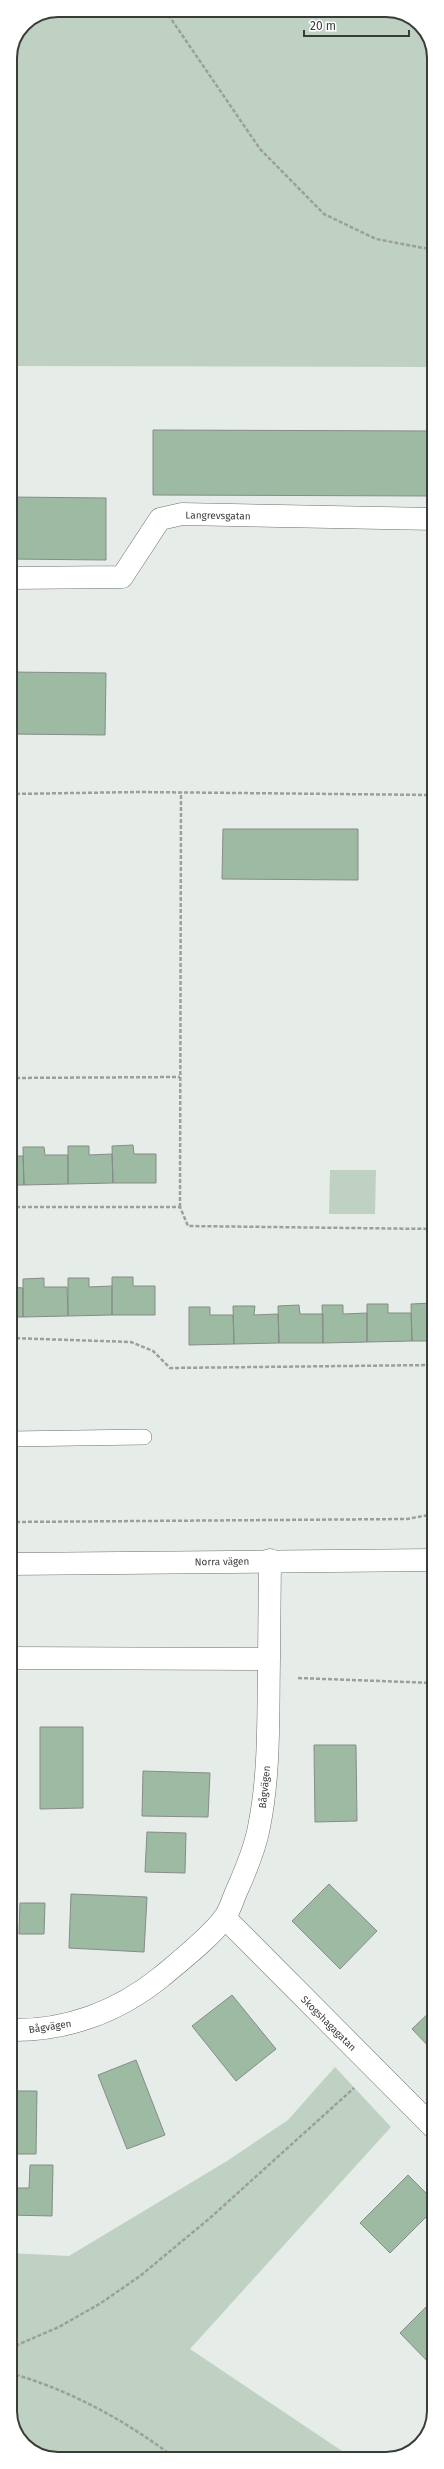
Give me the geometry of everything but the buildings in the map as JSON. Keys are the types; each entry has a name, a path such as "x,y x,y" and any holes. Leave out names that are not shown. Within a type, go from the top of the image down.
{"street":[{"name":"Langrevsgatan","path":"17,578 122,577 160,519 182,514 427,519"},
{"name":"Norra vägen","path":"17,1564 270,1560 427,1560"},
{"name":"Bågvägen","path":"17,2030 27,2030 73,2023 112,2009 162,1977 225,1918 246,1870 259,1828 266,1767 270,1560"},
{"path":"17,1658 269,1668"},
{"name":"Skogshagagatan","path":"225,1918 427,2121"}],"lane":[{"path":"17,1438 144,1437"}],"path":[{"path":"170,17 260,149 324,214 376,239 427,249"},
{"path":"17,794 181,792 427,795"},
{"path":"181,792 180,1206 188,1226 427,1228"},
{"path":"17,1078 180,1077"},
{"path":"17,1207 180,1206"},
{"path":"17,1338 131,1342 154,1351 170,1368 427,1365"},
{"path":"17,1522 407,1519 427,1515"},
{"path":"269,1668 427,1682"},
{"path":"17,2345 59,2327 101,2303 140,2276 210,2218 376,2069"},
{"path":"17,2375 39,2381 92,2405 165,2452"}],"green space":[{"path":"58,17 389,17 402,20 413,27 423,40 427,53 427,367 17,366 17,58 20,42 29,29 42,20"},
{"path":"330,1170 376,1170 375,1214 329,1214"},
{"path":"335,2067 391,2127 190,2349 344,2452 55,2452 42,2449 35,2445 25,2436 17,2416 17,2253 69,2256 227,2161 288,2120"}]}
